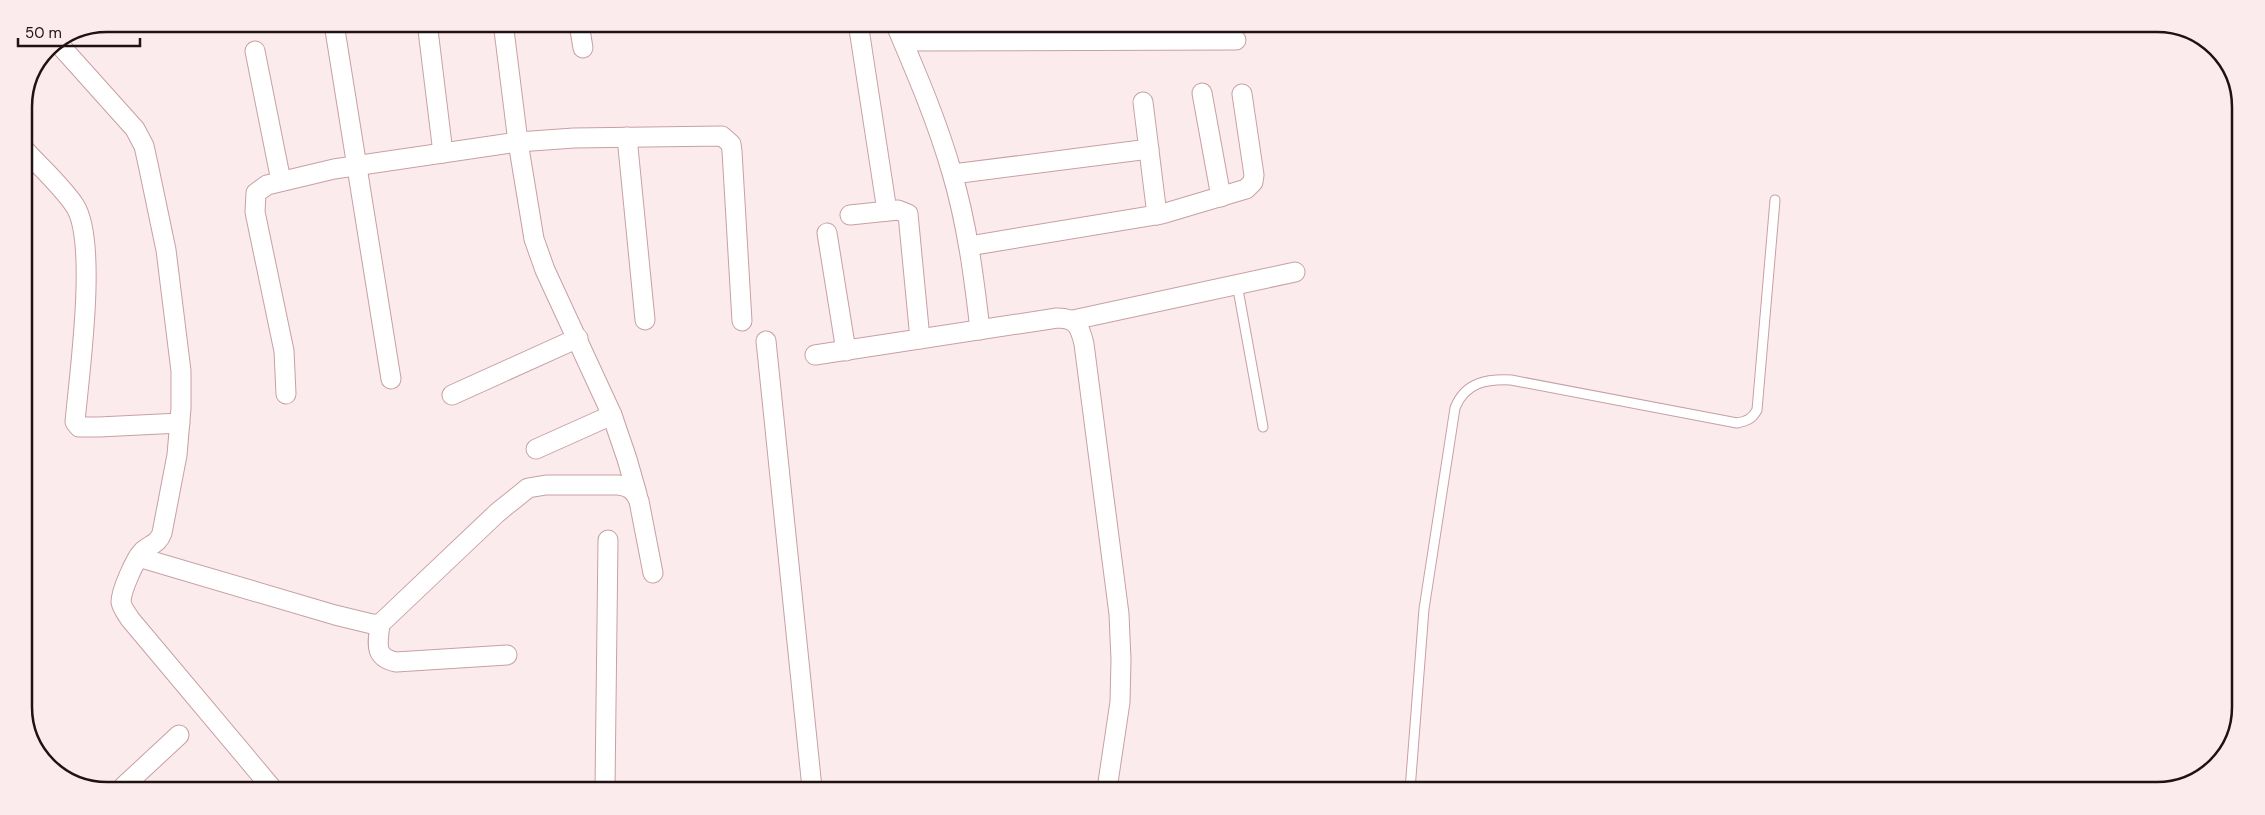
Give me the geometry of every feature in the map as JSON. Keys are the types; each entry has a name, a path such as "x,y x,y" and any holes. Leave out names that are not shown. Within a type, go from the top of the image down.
{"street":[{"path":"336,32 392,378"},
{"path":"428,32 443,153"},
{"path":"504,32 518,142 534,239 545,270 612,415 625,451 637,494 652,573"},
{"path":"580,32 583,48"},
{"path":"859,32 887,211"},
{"path":"980,330 969,246 953,174 933,113 900,35 1236,40"},
{"path":"62,48 122,112 136,129 144,146 166,250 181,371 177,455 162,533 156,544 138,557 124,589 121,603 124,610 267,782"},
{"path":"255,51 281,181"},
{"path":"1202,93 1221,197"},
{"path":"969,246 1157,215 1246,189 1253,182 1254,175 1242,94"},
{"path":"1142,102 1157,215"},
{"path":"286,394 284,351 255,212 254,200 256,193 261,188 281,181 358,165 518,142 627,137 722,136 731,144 742,322"},
{"path":"627,137 646,320"},
{"path":"953,174 1149,150"},
{"path":"32,158 75,206 82,225 86,276 75,422 79,427 180,423"},
{"path":"850,215 905,211 910,219 920,339"},
{"path":"826,233 846,351"},
{"path":"815,355 1057,318 1073,320 1295,272"},
{"path":"1073,320 1081,330 1084,344 1119,614 1120,702 1108,782"},
{"path":"452,395 578,338"},
{"path":"766,341 811,782"},
{"path":"536,450 612,415"},
{"path":"507,655 396,662 384,659 380,655 378,641 380,624 496,513 528,488 546,485 618,485 626,486 637,494"},
{"path":"605,782 608,540"},
{"path":"138,557 335,615 380,624"},
{"path":"128,782 180,735"}],"lane":[{"path":"1411,782 1424,609 1455,408 1459,398 1476,384 1486,381 1512,380 1737,423 1746,422 1753,417 1759,400 1776,200"},
{"path":"1238,284 1263,427"}]}
